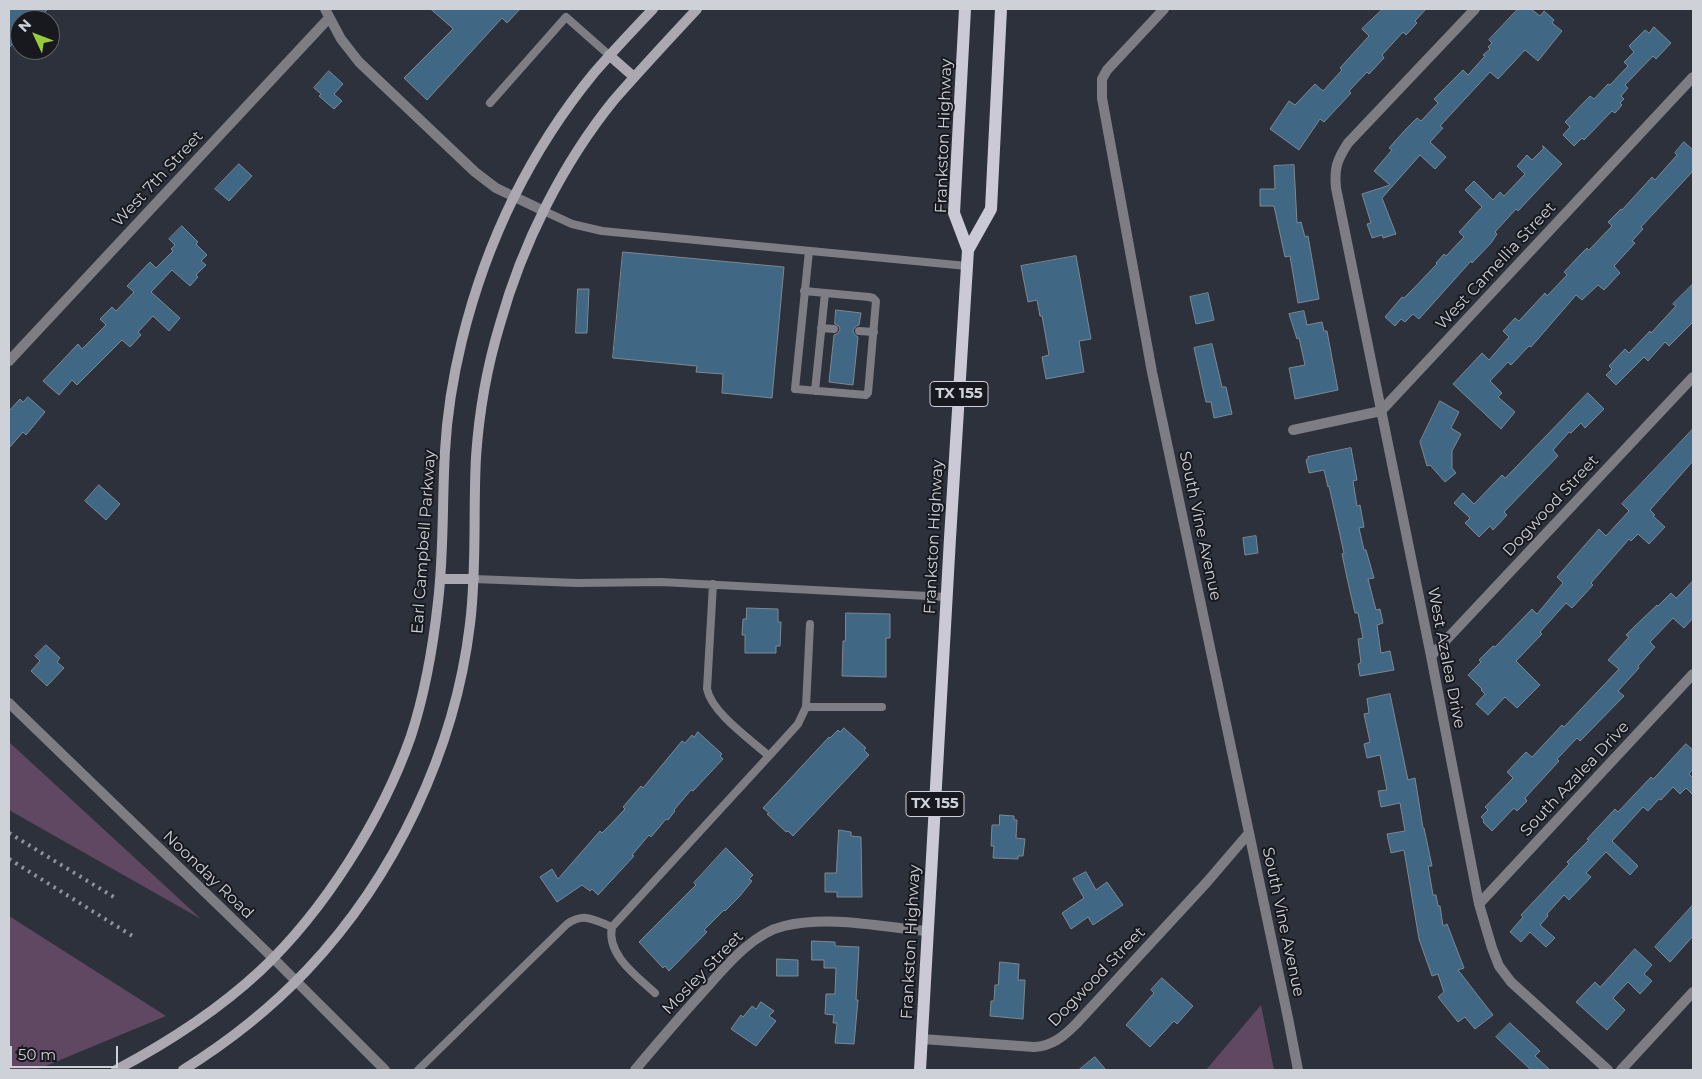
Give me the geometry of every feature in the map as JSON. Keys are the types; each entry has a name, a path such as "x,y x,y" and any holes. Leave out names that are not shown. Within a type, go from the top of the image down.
{"main road":[{"name":"Earl Campbell Parkway","path":"116,1070 159,1046 199,1020 240,989 272,958 318,905 348,863 392,783 412,733 426,679 435,627 440,579 447,421 454,375 476,289 486,260 514,197 527,171 560,119 610,55 654,9"},
{"path":"183,1070 235,1034 296,982 339,932 368,893 393,853 416,808 435,763 458,688 470,622 474,579 476,454 485,388 506,302 524,254 544,211 580,147 614,101 697,9"},
{"name":"Frankston Highway","path":"920,1070 968,250 954,213 965,9"},
{"name":"TX 155","path":"968,250 990,209 1001,9"},
{"path":"610,55 634,78"},
{"path":"440,579 474,579"}],"street":[{"name":"South Vine Avenue","path":"1164,9 1107,70 1102,79 1102,98 1152,372 1298,1070"},
{"name":"West Azalea Drive","path":"1475,9 1348,143 1339,156 1335,172 1336,188 1431,656 1479,904 1499,966 1511,982 1608,1070"},
{"path":"327,14 346,45 367,70 475,172 496,188 544,211"},
{"name":"West 7th Street","path":"9,361 327,14"},
{"name":"West Camellia Street","path":"1381,411 1693,77"},
{"name":"Dogwood Street","path":"1431,656 1693,377"},
{"path":"1293,430 1381,411"},
{"name":"South Azalea Drive","path":"1479,904 1693,674"},
{"name":"Noonday Road","path":"9,703 385,1070"},
{"name":"Dogwood Street","path":"922,1039 1034,1047 1041,1047 1058,1040 1082,1017 1249,833"},
{"name":"Mosley Street","path":"635,1070 726,967 756,939 766,933 785,926 825,923 846,923 928,931"},
{"path":"1621,1070 1693,992"}],"lane":[{"path":"490,103 566,18 610,55"},
{"path":"544,211 572,224 602,231 967,266"},
{"path":"804,291 873,298 876,301 868,393 866,395 795,389 804,291 808,251"},
{"path":"816,392 825,293"},
{"path":"821,328 834,329"},
{"path":"859,331 874,332"},
{"path":"474,579 577,584 661,582 947,597"},
{"path":"713,584 707,689 709,698 724,716 769,756"},
{"path":"655,993 620,959 610,933 612,928 798,724 806,707 810,624"},
{"path":"806,707 882,707"},
{"path":"418,1070 567,924 581,917 589,918 612,928"}],"shaded area":[{"path":"9,742 201,919 9,810"},
{"path":"9,916 166,1016 36,1070 9,1070"},
{"path":"1261,1005 1274,1070 1206,1070"}],"building":[{"path":"9,9 48,9 10,10 9,48"},
{"path":"431,9 520,9 507,23 502,18 427,100 404,78 453,29"},
{"path":"1383,9 1426,9 1415,21 1417,23 1406,35 1403,32 1382,55 1384,58 1349,91 1351,93 1324,122 1320,119 1299,150 1270,129 1289,101 1295,105 1315,84 1323,91 1342,70 1340,68 1369,36 1362,29"},
{"path":"1518,9 1531,9 1540,16 1544,11 1554,20 1552,23 1562,31 1538,61 1525,50 1498,79 1490,72 1440,126 1443,128 1430,142 1446,157 1435,169 1420,155 1382,198 1396,234 1383,238 1382,235 1372,238 1367,224 1371,223 1362,194 1390,185 1374,171 1392,150 1389,148 1406,129 1417,118 1421,121 1438,103 1434,99 1463,70 1468,75 1485,56 1483,55 1490,49 1488,47 1492,43 1489,40"},
{"path":"1654,27 1671,43 1656,59 1653,56 1625,85 1628,88 1621,96 1624,99 1620,103 1622,105 1615,113 1612,111 1584,140 1582,138 1574,146 1563,135 1570,127 1565,122 1590,96 1594,99 1628,66 1624,62 1634,52 1629,46 1645,30 1649,33"},
{"path":"329,71 343,84 334,94 342,101 334,109 319,96 321,94 314,88"},
{"path":"1684,142 1693,150 1693,171 1641,227 1643,229 1632,241 1635,243 1614,266 1620,273 1604,290 1598,285 1582,300 1576,295 1531,347 1529,346 1511,365 1508,362 1490,381 1502,393 1498,397 1515,412 1501,429 1453,384 1482,353 1489,360 1509,337 1503,331 1515,318 1519,321 1545,293 1547,296 1567,275 1564,272 1612,226 1608,222 1622,210 1652,177 1655,180 1677,155 1675,153"},
{"path":"1543,146 1562,164 1518,211 1516,209 1495,232 1497,234 1491,243 1472,263 1471,261 1419,319 1413,314 1405,322 1401,319 1395,326 1385,317 1402,297 1404,298 1437,264 1444,254 1446,256 1464,237 1459,232 1482,207 1465,190 1474,181 1493,200 1500,192 1504,196 1525,174 1517,166 1527,155 1532,160 1543,149"},
{"path":"239,164 252,176 229,201 215,189"},
{"path":"1294,165 1297,223 1301,222 1305,237 1308,236 1319,299 1298,303 1290,256 1285,257 1274,206 1260,206 1260,189 1275,189 1274,166"},
{"path":"182,226 198,242 196,244 207,255 201,261 206,265 196,275 198,277 190,286 172,270 151,292 180,318 169,331 153,316 138,332 141,335 130,347 122,340 77,385 72,380 59,395 43,381 78,344 82,349 106,325 100,319 112,307 116,311 134,292 127,286 150,262 156,268 173,251 171,249 175,245 169,239"},
{"path":"623,252 784,267 772,398 722,393 723,374 696,372 697,366 613,358"},
{"path":"1076,256 1091,339 1079,341 1084,372 1046,379 1042,357 1049,355 1042,316 1040,316 1037,300 1028,302 1021,266"},
{"path":"1693,284 1693,322 1669,346 1665,342 1648,361 1644,357 1616,385 1606,375 1612,369 1609,366 1625,349 1629,353 1650,331 1651,333 1676,306 1673,304"},
{"path":"578,289 589,289 587,333 576,333"},
{"path":"1208,293 1214,320 1196,324 1190,297"},
{"path":"836,310 861,313 859,325 853,330 854,334 858,337 853,385 829,382 834,335 840,330 839,326 835,324"},
{"path":"1304,311 1307,325 1322,322 1324,331 1327,331 1338,390 1295,399 1289,368 1305,365 1299,338 1297,339 1289,314"},
{"path":"1212,344 1222,387 1226,387 1232,414 1214,418 1211,402 1206,402 1194,348"},
{"path":"1588,393 1604,409 1585,428 1581,423 1571,433 1569,432 1553,450 1558,456 1504,512 1507,515 1493,530 1490,526 1479,537 1465,523 1470,518 1454,503 1463,493 1474,504 1502,475 1505,478"},
{"path":"28,397 45,412 26,435 23,432 9,448 9,411 20,399 23,402"},
{"path":"1440,401 1459,412 1451,428 1461,434 1452,451 1452,468 1456,473 1445,482 1430,465 1427,466 1420,442"},
{"path":"1693,429 1693,461 1650,510 1655,515 1653,516 1665,527 1649,544 1638,534 1631,541 1629,539 1591,583 1593,585 1572,608 1566,603 1540,632 1542,634 1516,661 1540,685 1517,708 1505,697 1488,715 1476,704 1485,694 1468,675 1481,662 1479,660 1493,646 1495,647 1532,609 1537,614 1563,583 1557,577 1599,529 1606,536 1629,511 1622,504"},
{"path":"1351,448 1357,480 1353,481 1357,506 1360,505 1364,527 1359,528 1364,550 1366,550 1374,578 1368,579 1376,610 1380,609 1383,623 1377,625 1381,653 1390,651 1394,670 1360,676 1358,664 1361,663 1358,639 1363,638 1358,613 1355,613 1347,578 1342,554 1344,553 1329,486 1324,470 1309,473 1306,460 1308,457"},
{"path":"99,485 120,504 106,520 85,501"},
{"path":"1256,536 1258,553 1245,555 1243,538"},
{"path":"1693,581 1693,618 1684,628 1673,618 1650,642 1655,647 1618,691 1624,696 1580,741 1577,738 1525,798 1527,801 1517,811 1514,808 1492,831 1483,822 1484,820 1481,817 1488,810 1485,807 1513,778 1507,772 1526,752 1532,757 1562,725 1564,727 1619,669 1608,660 1629,637 1626,635 1671,593 1676,598"},
{"path":"747,608 778,609 778,622 781,622 780,646 776,646 776,653 745,653 745,635 742,635 743,619 746,619"},
{"path":"846,613 890,614 890,638 886,638 886,677 842,676"},
{"path":"46,645 60,658 57,662 64,668 47,686 31,671 40,661 35,656"},
{"path":"1390,694 1408,780 1415,778 1423,828 1432,866 1428,866 1433,895 1436,895 1438,906 1440,906 1443,926 1447,924 1464,968 1458,970 1493,1015 1475,1029 1465,1017 1458,1022 1438,997 1444,992 1438,974 1432,976 1419,939 1404,850 1391,853 1387,834 1405,831 1400,803 1381,807 1378,791 1387,790 1380,755 1367,758 1364,744 1370,742 1364,714 1369,713 1367,699"},
{"path":"844,728 866,748 864,750 869,755 793,836 788,831 786,832 763,808 829,737"},
{"path":"698,732 722,754 720,756 723,759 693,791 691,790 668,820 666,819 651,837 649,835 632,855 634,856 598,895 592,889 590,891 582,885 557,902 540,877 552,869 558,879 600,831 602,833 625,809 623,807 641,786 643,788 682,741 685,743 692,735 694,737"},
{"path":"1686,744 1693,750 1693,769 1689,774 1693,778 1693,795 1686,788 1680,794 1673,787 1648,811 1643,807 1612,841 1638,866 1630,875 1606,852 1586,873 1591,877 1569,900 1564,895 1540,925 1555,938 1546,947 1530,932 1521,942 1510,932 1523,917 1521,915 1569,864 1567,862 1589,840 1587,839 1615,809 1618,812"},
{"path":"1000,815 1014,816 1014,820 1017,820 1016,838 1025,839 1023,856 1018,856 1018,859 993,858 994,846 991,846 992,825 999,825"},
{"path":"839,830 851,832 851,836 861,837 862,897 837,897 837,892 825,892 825,873 836,873"},
{"path":"726,848 753,875 749,879 752,881 739,897 704,930 707,932 669,971 665,966 663,968 639,942 696,885 694,883"},
{"path":"1086,872 1096,890 1107,882 1123,905 1093,925 1088,917 1071,929 1062,913 1084,898 1073,879"},
{"path":"1693,905 1693,936 1670,962 1655,947"},
{"path":"812,941 835,942 835,946 859,947 856,1000 858,1000 854,1044 835,1043 837,1023 833,1023 834,1015 825,1014 826,994 835,994 836,968 824,968 824,960 812,960"},
{"path":"1635,949 1652,965 1644,974 1652,981 1640,994 1628,982 1613,998 1625,1010 1607,1030 1576,1002 1595,982 1600,987"},
{"path":"777,959 798,960 798,976 777,976"},
{"path":"1000,962 1019,964 1018,980 1025,980 1023,1019 990,1016 991,1001 994,1001 995,985 998,985"},
{"path":"1162,978 1193,1006 1177,1024 1174,1021 1150,1047 1126,1025 1154,993 1151,990"},
{"path":"761,1002 774,1011 769,1016 776,1021 756,1046 731,1029 741,1015 743,1017 752,1006 756,1009"},
{"path":"1510,1023 1540,1051 1535,1056 1550,1070 1531,1070 1496,1037"},
{"path":"1095,1057 1106,1070 1079,1070"}],"railway":[{"path":"9,833 117,899"},
{"path":"9,859 134,937"}]}
